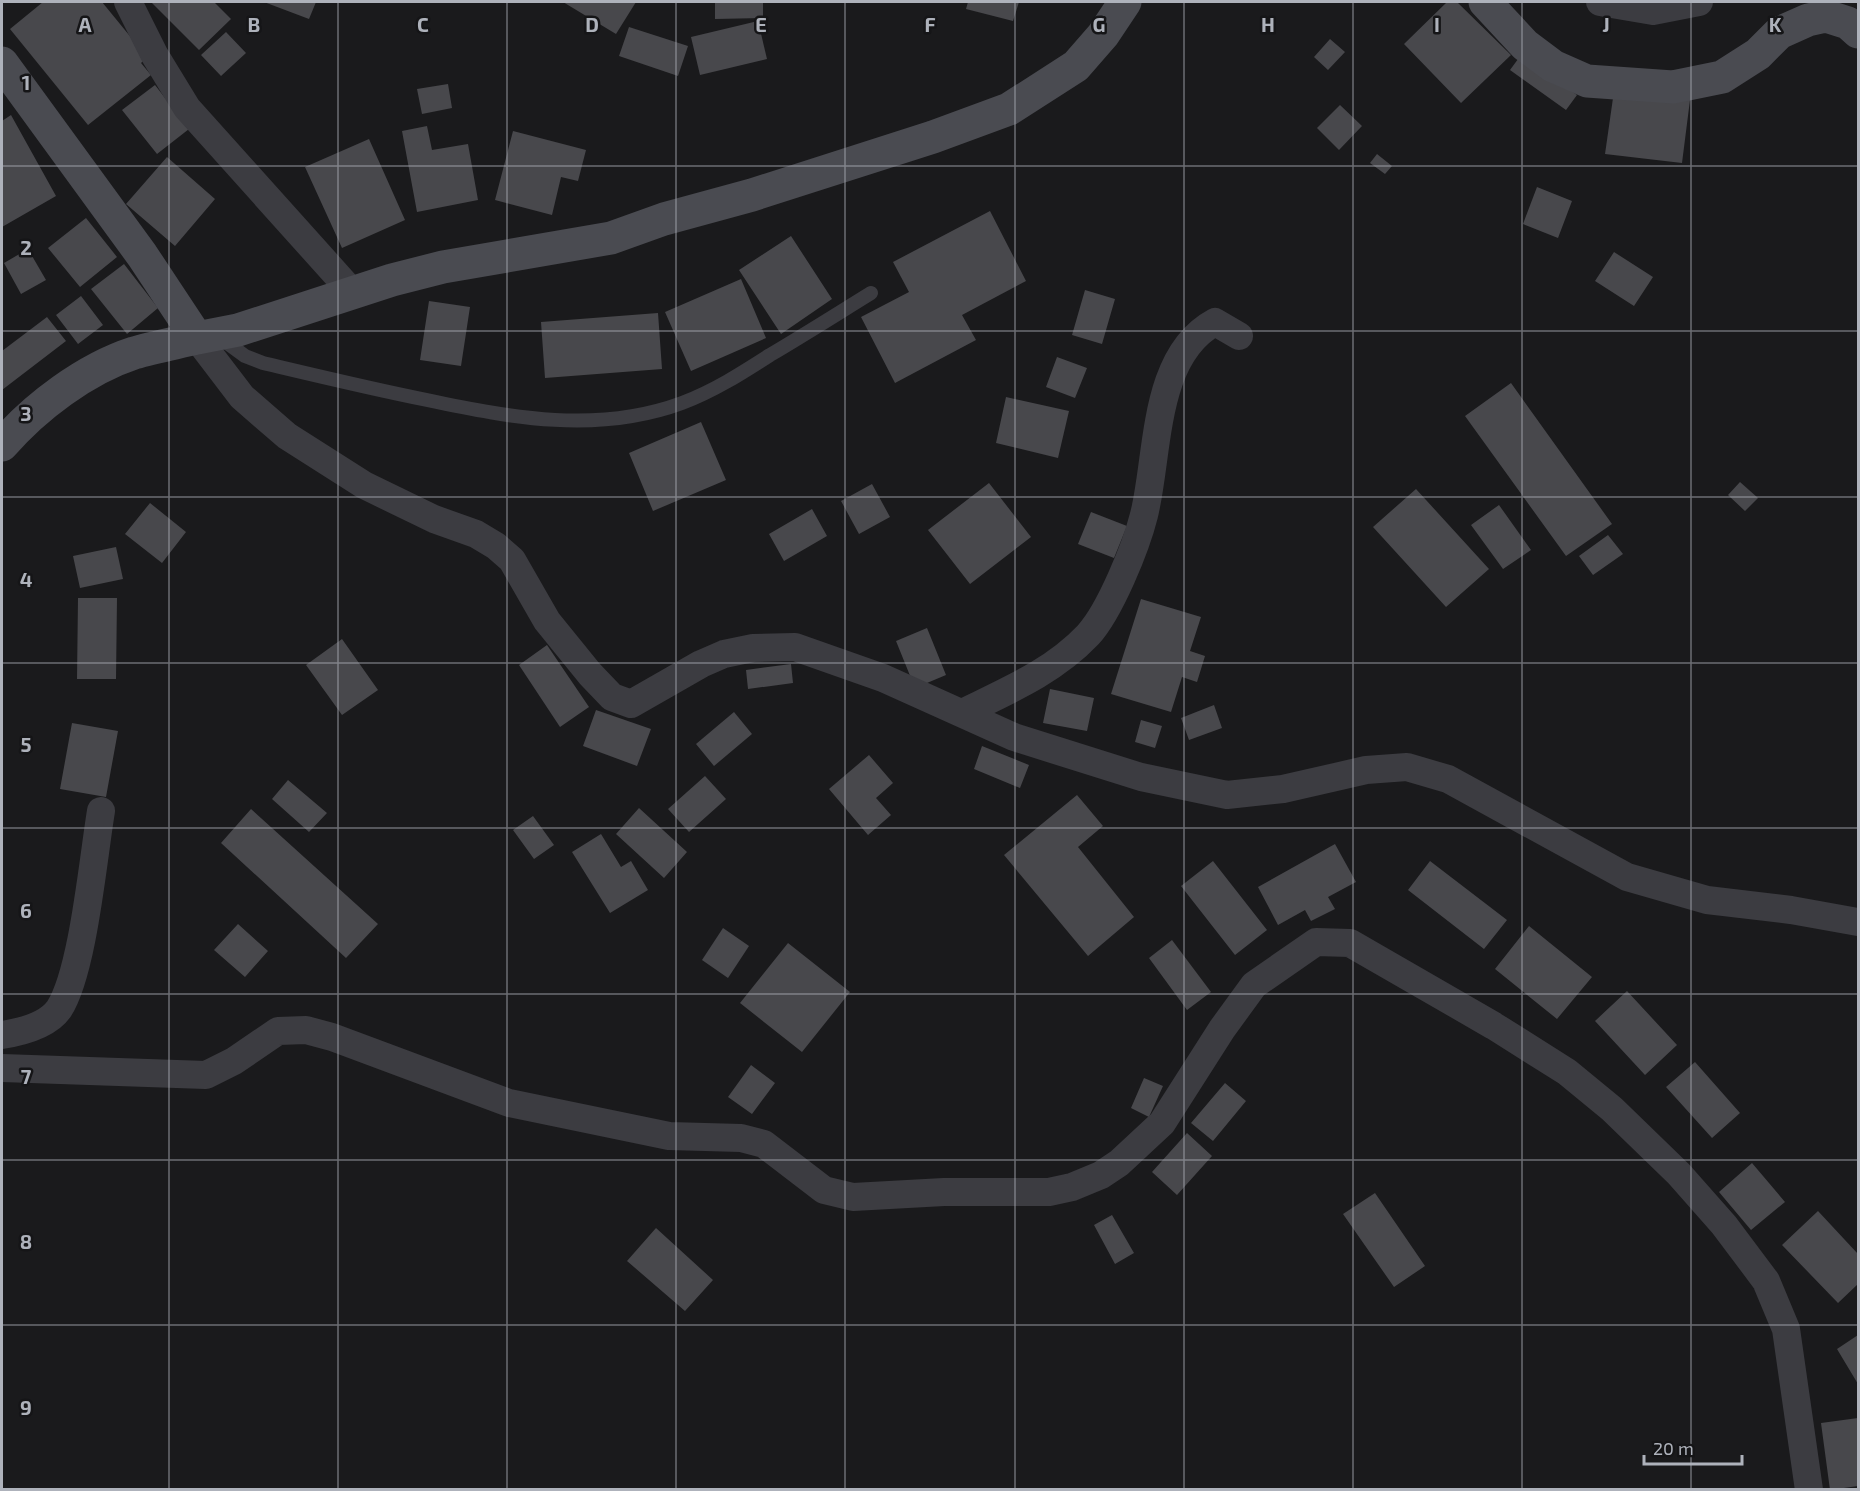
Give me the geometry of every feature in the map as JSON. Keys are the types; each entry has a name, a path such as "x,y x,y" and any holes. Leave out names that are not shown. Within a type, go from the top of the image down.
{"street":[{"path":"128,2 154,54 188,108 353,293"},
{"path":"2,445 52,399 96,370 132,354 238,330 443,267 611,238 664,219 752,195 933,137 1009,109 1076,66 1103,35 1125,2"},
{"path":"1485,2 1525,45 1553,66 1587,81 1672,87 1722,77 1758,54 1779,33 1808,20 1826,16 1855,24"},
{"path":"1600,2 1653,11 1699,2"},
{"path":"2,63 142,255 206,336 242,397 287,436 364,484 434,519 476,534 496,546 512,560 547,621 612,697 631,704 701,664 724,654 753,648 795,647 883,678 1014,737 1141,777 1227,795 1283,789 1366,770 1407,767 1448,779 1627,877 1707,900 1791,910 1858,922"},
{"path":"962,713 1056,665 1090,633 1118,584 1133,550 1144,514 1164,399 1183,350 1198,331 1215,322 1239,336"},
{"path":"2,1035 39,1025 58,1011 68,990 78,952 101,811"},
{"path":"2,1068 206,1075 234,1061 278,1031 306,1030 332,1037 509,1103 669,1136 741,1138 764,1144 824,1190 853,1197 944,1192 1049,1192 1072,1187 1101,1174 1119,1163 1162,1124 1222,1029 1254,986 1316,942 1350,943 1494,1026 1567,1072 1612,1109 1724,1225 1766,1281 1786,1329 1809,1490"}],"lane":[{"path":"206,336 263,363 412,397 488,413 527,418 569,422 608,421 682,403 720,386 871,293"}],"building":[{"path":"43,2 102,2 147,57 141,63 151,75 88,125 10,29"},
{"path":"151,2 214,2 231,19 199,50"},
{"path":"264,2 316,2 309,19"},
{"path":"563,2 636,2 616,34"},
{"path":"715,2 763,2 763,18 715,19"},
{"path":"968,2 1019,2 1013,21 966,9"},
{"path":"1447,2 1457,2 1511,55 1461,103 1404,44"},
{"path":"758,21 767,59 700,75 691,37"},
{"path":"629,27 688,46 678,76 619,56"},
{"path":"226,32 246,53 221,76 201,55"},
{"path":"1330,39 1345,52 1328,70 1314,57"},
{"path":"1521,55 1577,95 1566,110 1510,70"},
{"path":"448,84 452,108 422,114 417,89"},
{"path":"155,85 189,129 157,154 122,110"},
{"path":"1614,91 1690,100 1682,163 1605,154"},
{"path":"1340,105 1362,126 1339,150 1317,128"},
{"path":"11,115 56,196 2,227 2,121"},
{"path":"427,126 432,150 468,144 478,200 417,212 402,131"},
{"path":"513,131 586,150 578,181 561,177 552,215 495,200"},
{"path":"369,139 405,220 342,248 305,167"},
{"path":"1377,154 1392,166 1385,174 1370,163"},
{"path":"167,157 215,199 175,246 126,204"},
{"path":"1537,187 1572,201 1558,238 1523,224"},
{"path":"990,211 1026,281 962,315 976,340 895,383 861,317 909,292 893,262"},
{"path":"86,218 117,257 80,287 48,248"},
{"path":"791,236 832,299 781,334 739,270"},
{"path":"28,249 46,280 21,294 4,263"},
{"path":"1614,252 1653,277 1634,306 1595,281"},
{"path":"124,264 158,308 127,334 91,289"},
{"path":"741,279 766,338 691,371 665,312"},
{"path":"1085,290 1115,299 1102,344 1072,335"},
{"path":"81,296 103,325 78,344 56,315"},
{"path":"429,301 470,307 461,366 420,360"},
{"path":"658,313 662,369 545,378 541,322"},
{"path":"47,317 66,341 2,390 2,351"},
{"path":"1057,357 1087,368 1075,398 1046,387"},
{"path":"1511,383 1612,524 1566,556 1465,416"},
{"path":"1006,397 1069,411 1058,458 996,443"},
{"path":"701,422 726,480 653,511 629,453"},
{"path":"1740,482 1758,498 1745,511 1728,495"},
{"path":"989,483 1031,537 970,584 928,530"},
{"path":"872,484 890,517 859,534 841,501"},
{"path":"1416,489 1489,569 1446,607 1373,527"},
{"path":"150,503 186,532 162,563 125,534"},
{"path":"1499,505 1531,550 1503,569 1471,525"},
{"path":"812,509 827,536 784,561 769,534"},
{"path":"1091,512 1127,526 1114,558 1078,544"},
{"path":"1608,535 1623,554 1593,575 1579,556"},
{"path":"116,547 123,579 80,588 73,556"},
{"path":"78,598 117,598 116,679 77,679"},
{"path":"1141,599 1201,617 1190,651 1205,656 1197,682 1182,677 1171,712 1111,694"},
{"path":"927,628 946,675 915,688 896,641"},
{"path":"342,639 378,690 342,715 306,665"},
{"path":"547,645 589,707 560,727 519,665"},
{"path":"791,664 793,683 748,689 746,670"},
{"path":"1050,689 1094,698 1087,731 1043,723"},
{"path":"1214,705 1222,728 1189,740 1181,718"},
{"path":"596,710 651,729 637,766 583,746"},
{"path":"734,712 752,734 714,766 696,744"},
{"path":"1141,720 1162,726 1155,748 1135,742"},
{"path":"72,723 118,731 106,797 60,789"},
{"path":"982,746 1029,765 1020,788 974,769"},
{"path":"869,755 893,783 876,798 891,815 868,835 829,789"},
{"path":"705,776 726,799 689,832 668,809"},
{"path":"288,780 327,813 309,832 272,799"},
{"path":"1077,795 1103,826 1078,847 1134,917 1088,956 1004,855"},
{"path":"639,808 687,852 664,878 616,834"},
{"path":"251,809 378,924 346,958 221,843"},
{"path":"533,816 554,845 534,859 513,830"},
{"path":"601,834 621,867 631,861 648,890 610,913 572,852"},
{"path":"1335,844 1356,882 1328,897 1335,909 1311,921 1305,910 1278,925 1258,887"},
{"path":"1213,861 1267,930 1235,955 1181,886"},
{"path":"1430,861 1507,920 1484,949 1408,890"},
{"path":"238,924 268,951 245,977 214,950"},
{"path":"1529,926 1592,977 1557,1019 1495,969"},
{"path":"723,928 749,946 728,978 702,960"},
{"path":"1172,940 1211,992 1187,1010 1149,958"},
{"path":"788,943 850,992 802,1052 740,1003"},
{"path":"1627,991 1677,1045 1645,1075 1595,1021"},
{"path":"1695,1062 1740,1113 1712,1138 1666,1087"},
{"path":"751,1065 775,1083 752,1114 728,1097"},
{"path":"1144,1078 1163,1086 1149,1117 1131,1108"},
{"path":"1225,1083 1246,1101 1213,1141 1191,1123"},
{"path":"1187,1133 1212,1156 1177,1195 1152,1172"},
{"path":"1752,1163 1785,1202 1751,1230 1719,1192"},
{"path":"1375,1193 1425,1266 1394,1287 1343,1214"},
{"path":"1818,1211 1858,1254 1858,1284 1838,1303 1782,1245"},
{"path":"1112,1215 1134,1253 1115,1264 1094,1225"},
{"path":"656,1228 713,1280 685,1311 627,1261"},
{"path":"1858,1335 1858,1384 1837,1349"},
{"path":"1858,1418 1858,1486 1830,1490 1821,1423"}]}
